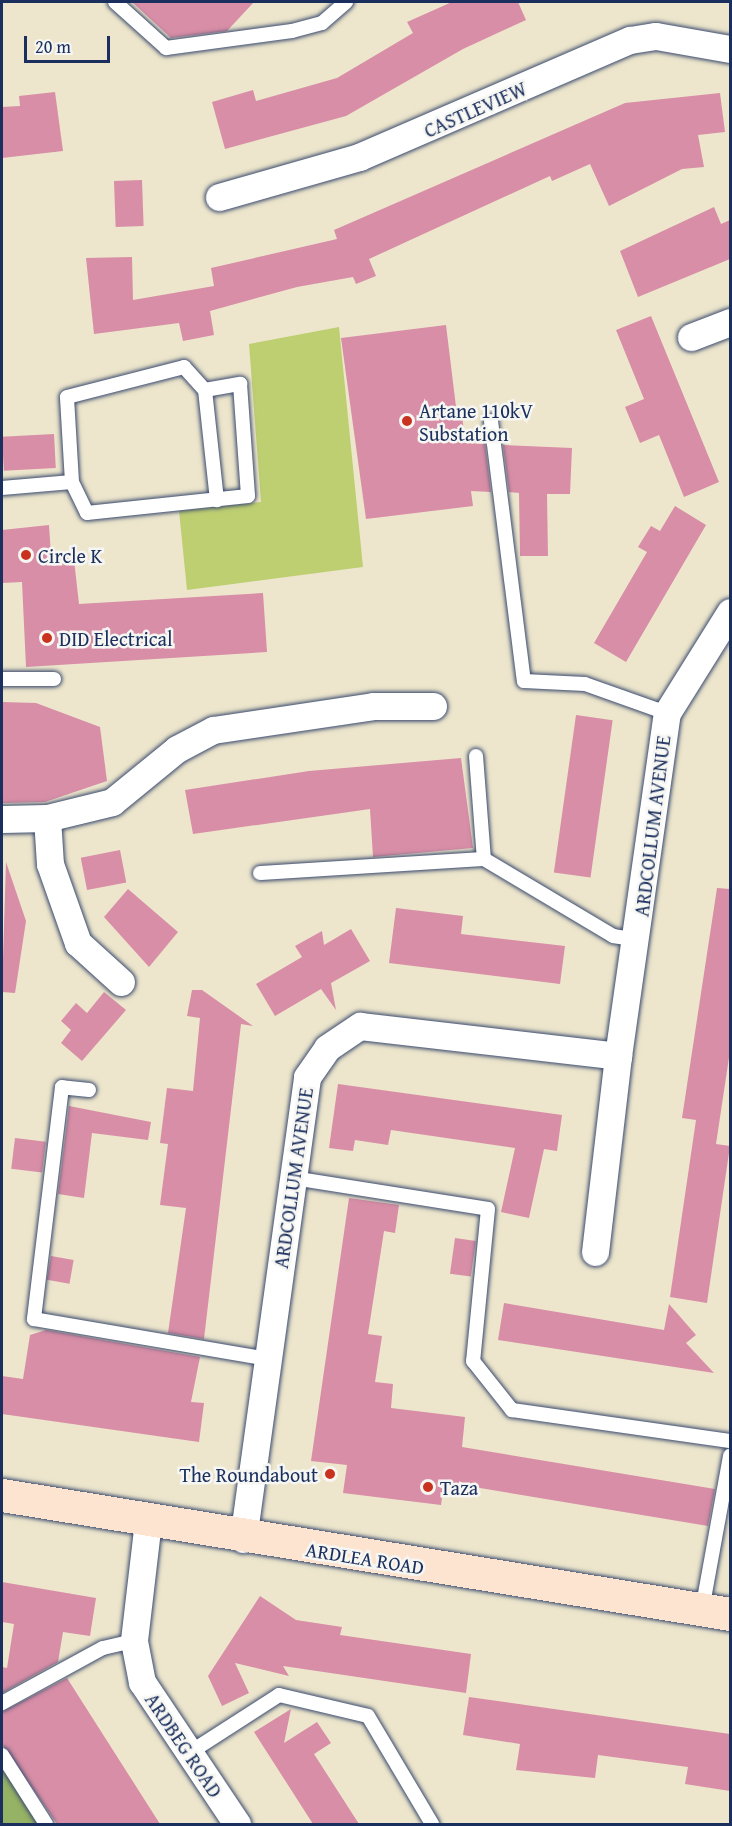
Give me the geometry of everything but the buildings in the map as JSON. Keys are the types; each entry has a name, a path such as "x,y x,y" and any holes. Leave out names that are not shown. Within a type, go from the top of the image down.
{"street":[{"name":"CASTLEVIEW","path":"219,197 359,157 630,40 656,36 730,49"},
{"path":"691,337 730,322"},
{"name":"ARDCOLLUM AVENUE","path":"595,1252 618,1056 638,940 667,713 730,612"},
{"path":"2,819 47,818 112,802 177,749 213,730 373,706 433,706"},
{"path":"47,818 50,864 78,943 121,982"},
{"name":"ARDCOLLUM AVENUE","path":"243,1539 307,1077 327,1048 360,1026 618,1056"},
{"name":"ARDLEA ROAD","path":"2,1495 243,1539 716,1612"},
{"name":"ARDBEG ROAD","path":"148,1521 134,1641 142,1682 237,1824"}],"lane":[{"path":"115,2 166,48 292,31 322,23 346,2"},
{"path":"205,390 240,384 248,496 217,500 87,513 72,482 67,397 184,367 205,390 217,500"},
{"path":"491,420 524,681 585,684 667,713"},
{"path":"2,488 72,482"},
{"path":"2,680 54,679"},
{"path":"476,756 484,859"},
{"path":"260,873 484,859 613,936 638,940"},
{"path":"89,1090 62,1088 34,1319 268,1359"},
{"path":"293,1178 488,1209 473,1361 512,1410 730,1441"},
{"path":"716,1612 730,1456"},
{"path":"2,1703 103,1648 134,1641"},
{"path":"189,1753 279,1695 368,1716 432,1824"},
{"path":"2,1755 46,1824"}],"green space":[{"path":"339,327 363,567 187,590 179,511 261,502 249,344"},
{"path":"2,1763 39,1824 2,1824"}],"place":[{"name":"Artane 110kV Substation","path":"407,421"},
{"name":"Circle K","path":"26,555"},
{"name":"DID Electrical","path":"47,638"},
{"name":"The Roundabout","path":"330,1474"},
{"name":"Taza","path":"428,1487"}]}
